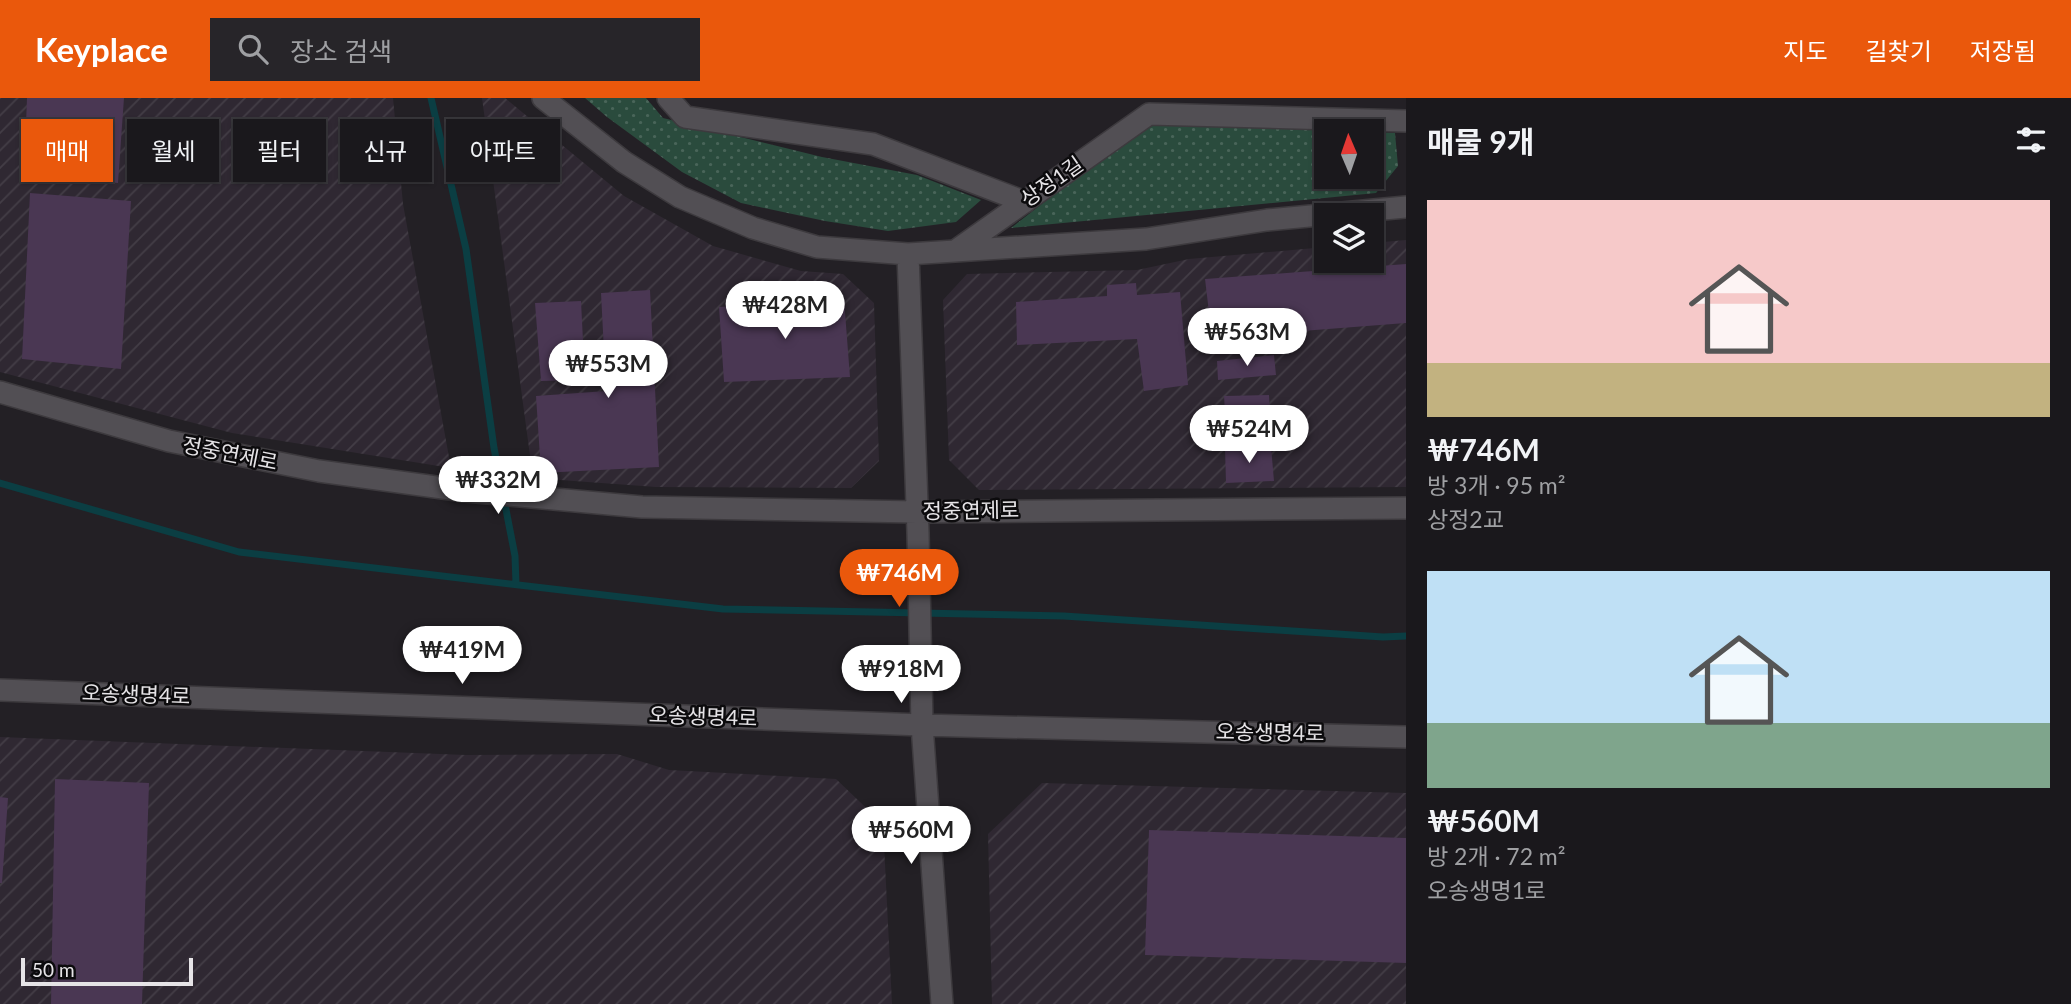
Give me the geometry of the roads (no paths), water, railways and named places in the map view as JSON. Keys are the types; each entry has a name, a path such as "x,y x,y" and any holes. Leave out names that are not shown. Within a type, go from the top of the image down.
{"street":[{"path":"543,98 624,162 680,197 753,228 817,247 908,254 1146,239 1267,220 1406,207"},
{"path":"668,98 685,117 873,144 1025,202"},
{"name":"상정1길","path":"956,251 1156,106 1406,121"},
{"path":"908,254 922,725 942,1004"},
{"name":"정중연제로","path":"0,392 169,441 319,471 465,491 642,508 917,522 1406,508"},
{"name":"오송생명4로","path":"0,690 922,725 1406,737"}],"waterway":[{"path":"431,98 466,249 494,448 515,556 516,584"},
{"path":"0,483 239,552 723,609 1064,616 1383,637 1406,636"}]}
